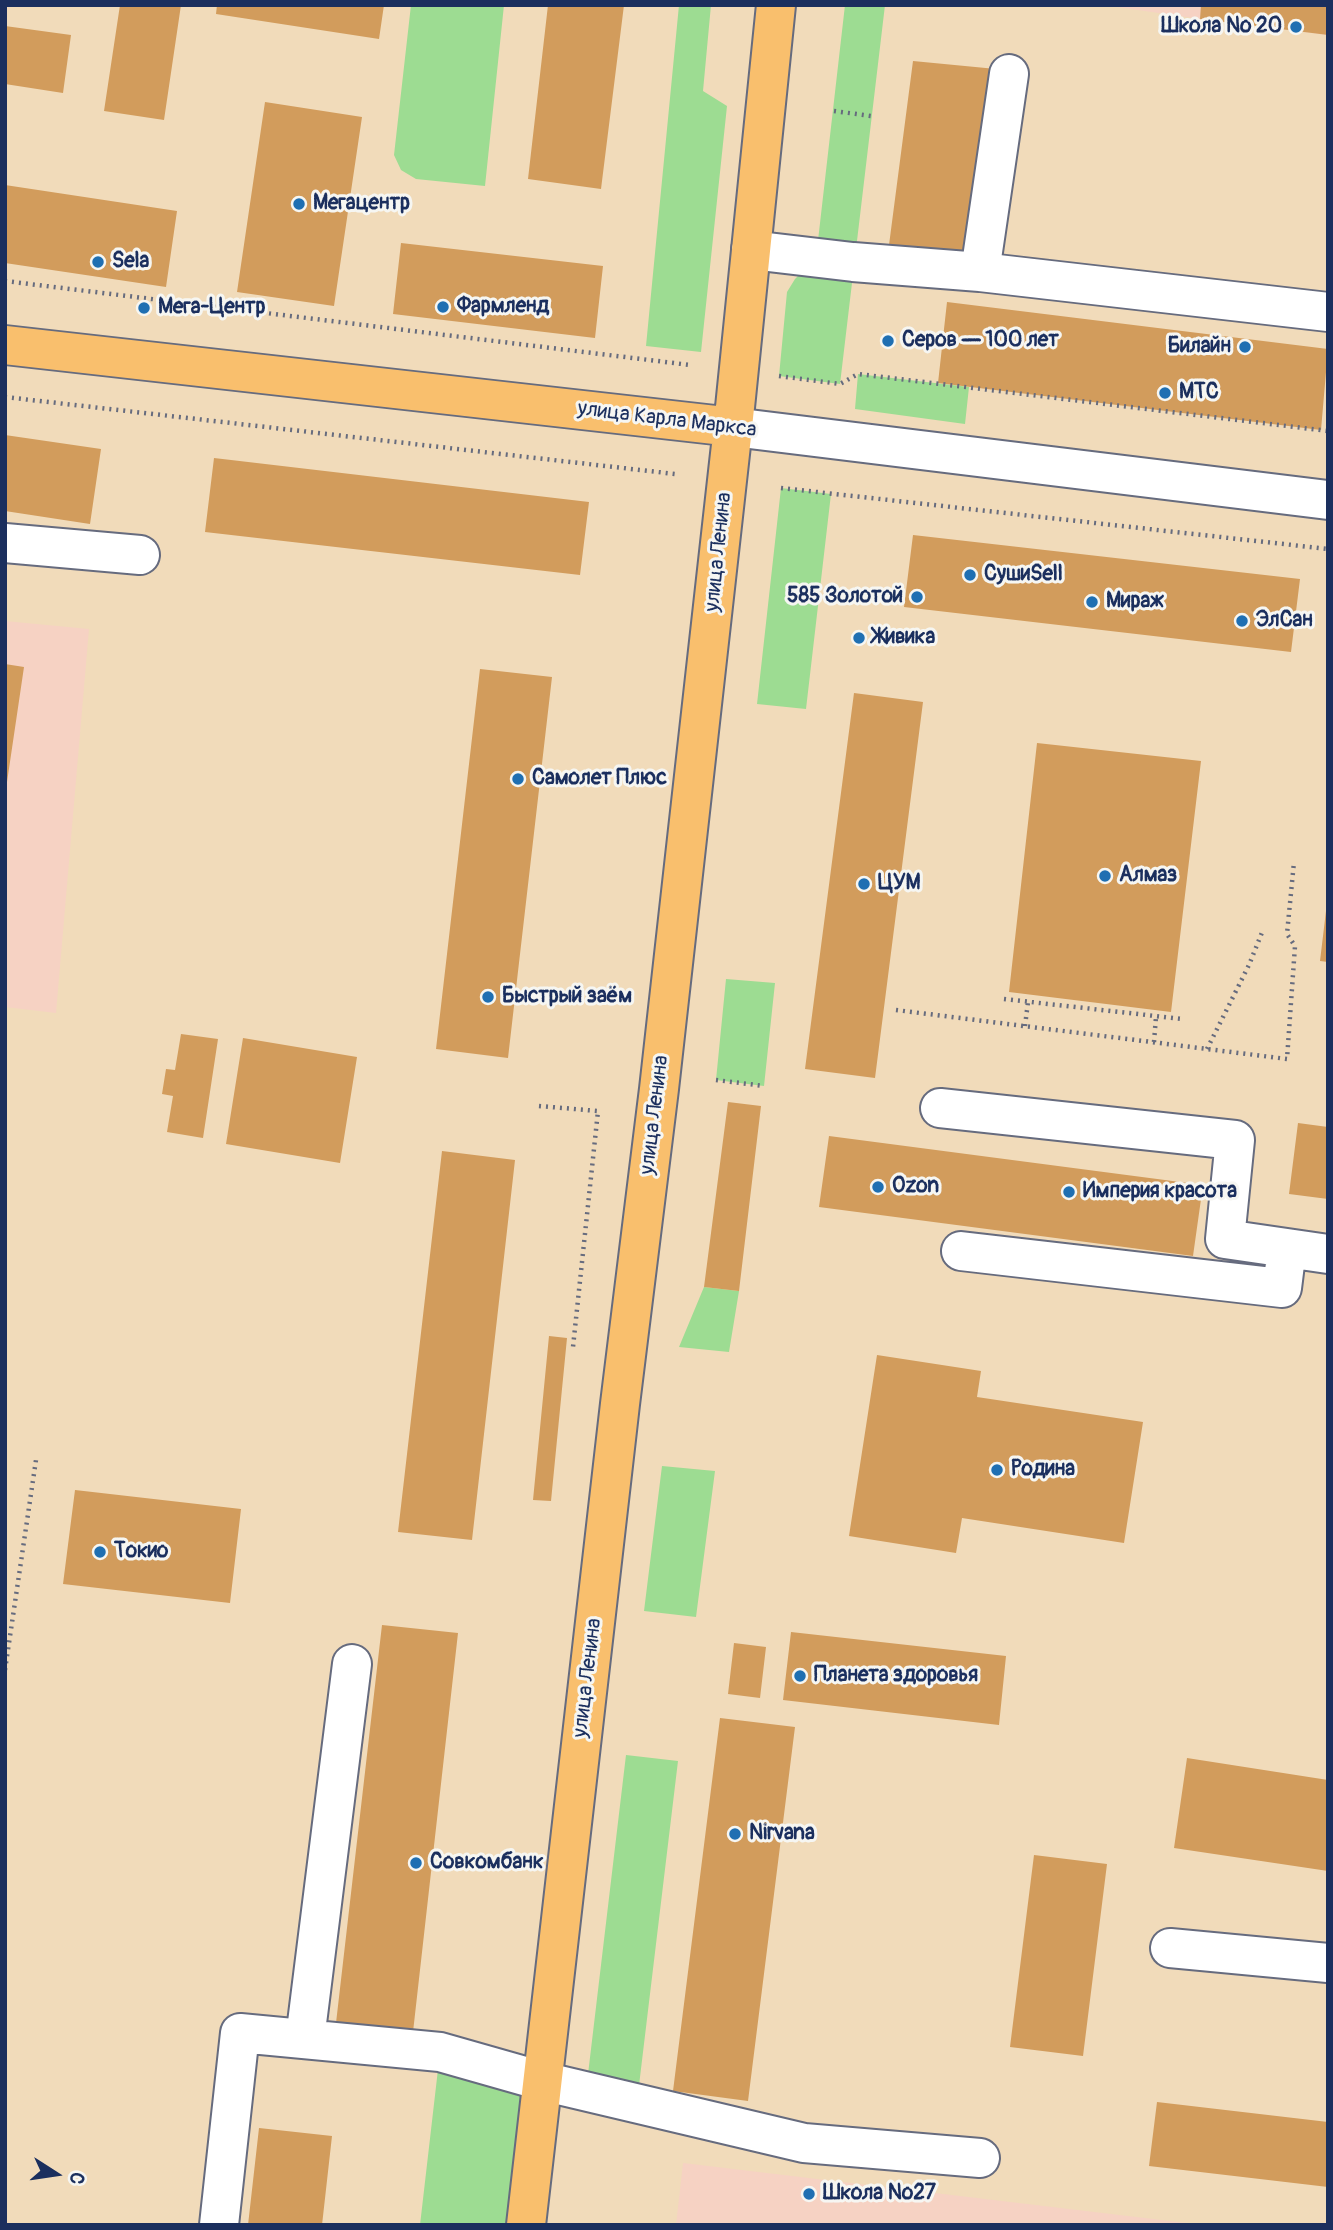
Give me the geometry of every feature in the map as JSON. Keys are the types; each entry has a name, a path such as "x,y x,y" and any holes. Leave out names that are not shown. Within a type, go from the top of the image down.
{"main road":[{"name":"улица Ленина","path":"526,2225 620,1404 662,1064 733,427 776,5"},
{"name":"улица Карла Маркса","path":"5,345 733,427"}],"street":[{"path":"980,272 1009,74"},
{"path":"751,250 853,262 980,272 1328,312"},
{"name":"улица Карла Маркса","path":"733,427 1328,500"},
{"path":"5,543 140,555"},
{"path":"940,1108 1235,1140 1225,1239 1328,1254"},
{"path":"961,1251 1282,1288 1287,1248"},
{"path":"305,2039 352,1664"},
{"path":"1170,1948 1328,1963"},
{"path":"219,2225 240,2033 440,2052 542,2081 804,2143 980,2158"}],"path":[{"path":"834,111 871,116"},
{"path":"5,281 690,365"},
{"path":"779,376 840,384 858,374 1328,431"},
{"path":"5,397 675,474"},
{"path":"781,488 1328,549"},
{"path":"896,1010 1287,1059 1295,946 1287,933 1294,862"},
{"path":"1207,1049 1249,965 1263,930"},
{"path":"1004,999 1182,1020"},
{"path":"1025,1026 1028,1002"},
{"path":"1154,1042 1156,1017"},
{"path":"716,1080 764,1086"},
{"path":"539,1106 598,1111 573,1347"},
{"path":"5,1670 36,1460"}],"shaded area":[{"name":"Школа № 20","path":"1103,5 1328,5 1328,35 1200,19"},
{"path":"5,621 89,629 56,1013 5,1007"},
{"name":"Школа №27","path":"683,2163 1195,2224 676,2225"}],"green space":[{"path":"411,5 504,5 485,186 416,179 401,170 394,155"},
{"path":"679,5 711,5 703,91 727,106 701,352 646,346"},
{"path":"845,5 885,5 840,384 779,376 787,292 795,279 816,258"},
{"path":"858,374 969,387 965,424 855,409"},
{"path":"781,488 831,494 806,709 757,704"},
{"path":"726,979 775,983 764,1086 716,1080"},
{"path":"704,1287 739,1291 729,1352 679,1347"},
{"path":"662,1466 715,1471 696,1617 644,1611"},
{"path":"626,1755 678,1761 637,2102 586,2091"},
{"path":"440,2052 542,2081 526,2225 420,2225"}],"building":[{"path":"120,5 181,5 164,120 104,111"},
{"path":"217,5 384,5 379,39 216,14"},
{"path":"548,5 624,5 601,189 528,179"},
{"name":"Школа № 20","path":"1201,5 1328,5 1328,35 1200,19"},
{"path":"5,26 71,35 63,93 5,84"},
{"path":"913,61 996,69 972,254 889,245"},
{"name":"Мегацентр","path":"265,102 362,117 334,306 237,292"},
{"path":"5,185 177,211 166,287 5,263"},
{"path":"401,243 603,266 595,338 393,314"},
{"path":"947,302 1328,349 1321,430 938,383"},
{"path":"5,435 101,449 90,524 5,511"},
{"path":"214,458 589,502 580,575 205,532"},
{"path":"913,535 1300,579 1291,652 904,607"},
{"path":"5,664 24,667 7,782 5,782"},
{"path":"480,669 552,677 508,1058 436,1049"},
{"path":"854,693 923,702 875,1078 805,1069"},
{"name":"Алмаз","path":"1037,743 1201,761 1171,1012 1009,992"},
{"path":"1328,911 1328,962 1320,961"},
{"path":"181,1034 218,1039 203,1138 167,1132 173,1096 162,1094 166,1069 175,1070"},
{"path":"243,1038 357,1057 340,1163 226,1144"},
{"path":"728,1102 761,1106 739,1291 704,1287"},
{"path":"1298,1123 1328,1127 1328,1199 1289,1194"},
{"path":"829,1136 1203,1185 1193,1256 819,1207"},
{"path":"442,1151 515,1160 472,1540 398,1532"},
{"path":"549,1336 567,1338 551,1501 533,1500"},
{"name":"Родина","path":"877,1355 981,1371 977,1397 1143,1422 1124,1543 962,1518 956,1553 849,1536"},
{"path":"75,1490 241,1509 230,1603 63,1584"},
{"path":"382,1625 458,1633 413,2032 336,2023"},
{"path":"791,1632 1006,1656 999,1725 783,1700"},
{"path":"734,1643 766,1647 760,1698 728,1694"},
{"path":"720,1718 795,1727 748,2101 673,2091"},
{"path":"1187,1758 1328,1780 1328,1871 1174,1848"},
{"path":"1034,1855 1107,1864 1083,2056 1010,2047"},
{"path":"1157,2102 1328,2122 1328,2187 1149,2166"},
{"path":"259,2128 332,2136 322,2225 248,2225"}],"place":[{"name":"Школа № 20","path":"1296,27"},
{"name":"Мегацентр","path":"299,204"},
{"name":"Sela","path":"98,262"},
{"name":"Фармленд","path":"443,307"},
{"name":"Мега-Центр","path":"144,308"},
{"name":"Серов — 100 лет","path":"888,341"},
{"name":"Билайн","path":"1245,347"},
{"name":"МТС","path":"1165,393"},
{"name":"СушиSell","path":"970,575"},
{"name":"585 Золотой","path":"917,597"},
{"name":"Мираж","path":"1092,602"},
{"name":"ЭлСан","path":"1242,621"},
{"name":"Живика","path":"859,638"},
{"name":"Самолет Плюс","path":"518,779"},
{"name":"Алмаз","path":"1105,876"},
{"name":"ЦУМ","path":"864,884"},
{"name":"Быстрый заём","path":"488,997"},
{"name":"Ozon","path":"878,1187"},
{"name":"Империя красота","path":"1069,1192"},
{"name":"Родина","path":"997,1470"},
{"name":"Токио","path":"100,1552"},
{"name":"Планета здоровья","path":"800,1676"},
{"name":"Nirvana","path":"735,1834"},
{"name":"Совкомбанк","path":"416,1863"},
{"name":"Школа №27","path":"809,2194"}]}
